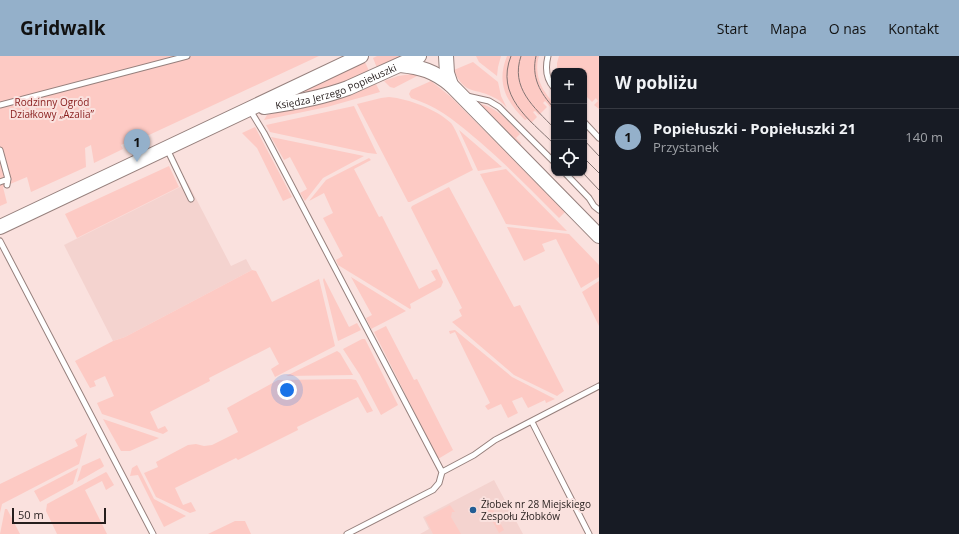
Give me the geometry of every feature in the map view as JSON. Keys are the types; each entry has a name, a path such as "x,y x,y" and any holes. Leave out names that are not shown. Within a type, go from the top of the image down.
{"street":[{"name":"Księdza Jerzego Popiełuszki","path":"0,227 361,56"},
{"name":"Księdza Jerzego Popiełuszki","path":"250,109 324,96 348,88 419,56"},
{"path":"446,56 447,73 456,90"},
{"path":"400,65 415,66 427,70 442,78 456,90 599,236"}],"lane":[{"path":"0,105 188,56"},
{"path":"548,56 546,64 547,75 551,84"},
{"path":"456,90 496,104 551,159"},
{"path":"250,109 442,472 439,483 433,490 347,534"},
{"path":"587,125 599,138"},
{"path":"166,148 191,199"},
{"path":"0,150 8,179 7,185"},
{"path":"568,176 599,210"},
{"path":"0,182 8,179"},
{"path":"0,241 153,534"},
{"path":"442,472 474,455 495,440 599,386"},
{"path":"532,422 589,534"}],"shaded area":[{"path":"188,183 231,266 246,259 252,270 125,337 113,341 64,245"},
{"name":"Żłobek nr 28 Miejskiego Zespołu Żłobków","path":"494,480 523,534 420,534 429,529 423,517"}],"green space":[{"name":"Rodzinny Ogród Działkowy „Azalia”","path":"0,56 319,56 136,141 135,138 121,145 123,149 94,163 91,145 85,148 86,167 31,192 27,177 3,187 7,203 0,206"},
{"path":"377,56 403,56 377,68 373,58"},
{"path":"476,56 501,56 497,76 479,62"},
{"path":"507,56 539,56 537,70 539,79 551,101 551,108 545,101 543,103 547,107 539,115 535,111 533,112 537,117 531,123 527,119 525,120 518,113 508,99 502,75"},
{"path":"559,56 599,56 599,109 594,105 598,101 596,98 592,102 587,97 587,68 557,68"},
{"path":"365,62 369,71 346,82 316,91 302,91"},
{"path":"473,62 498,82 501,96 507,108 497,99 471,90 462,84 454,70"},
{"path":"412,74 419,75 394,88 390,87 384,81 398,76"},
{"path":"431,81 451,97 565,212 559,218 500,160 463,128 440,111 411,98 409,94 411,90"},
{"path":"376,84 380,92 327,107 264,120 267,115 270,114 325,103 351,95"},
{"path":"389,97 405,100 430,109 451,123 473,170 408,202 357,104"},
{"path":"480,104 492,108 507,120 520,134 516,138 521,143 520,144"},
{"path":"354,106 377,154 270,132 266,125"},
{"path":"255,127 292,197 283,201 257,148 242,133"},
{"path":"459,130 502,167 478,171"},
{"path":"271,137 364,156 323,178 305,201 300,193 307,189 290,157 284,160"},
{"path":"369,158 371,160 354,169 379,217 382,216 419,289 436,280 431,271 437,269 443,282 441,287 410,304 410,309 338,265 336,260 343,256 323,218 333,213 324,193 309,201 326,180"},
{"path":"169,166 179,187 77,238 65,214"},
{"path":"506,169 567,231 506,224 480,174"},
{"path":"449,187 514,307 520,305 564,391 557,396 514,375 452,322 462,316 459,310 462,308 411,208 412,206"},
{"path":"507,227 569,234 599,265 599,277 581,288 556,239 542,244 545,251 524,261"},
{"path":"252,270 256,271 272,302 319,279 335,346 275,377 271,369 279,364 270,347 209,378 210,381 150,412 158,429 165,426 168,431 163,434 102,414 97,403 114,396 105,376 94,381 96,386 90,388 75,361 113,341 125,337"},
{"path":"351,277 406,311 371,329 366,318 372,315"},
{"path":"324,278 349,327 357,323 361,330 338,341 323,280"},
{"path":"599,281 599,326 582,292"},
{"path":"386,326 414,380 417,379 453,450 438,459 374,332"},
{"path":"455,330 512,377 555,399 546,403 545,400 528,408 522,397 512,401 518,413 508,418 501,404 488,410 485,406 490,403 455,332 450,334 449,331"},
{"path":"362,339 365,339 398,405 381,415 360,375 343,349"},
{"path":"337,351 340,353 353,375 286,376"},
{"path":"278,380 356,380 373,411 367,413 358,397 297,427 298,430 238,460 236,458 175,488 183,505 191,502 196,511 190,513 156,497 144,473 158,467 156,462 188,445 212,445 238,432 227,408"},
{"path":"103,419 159,438 130,451 121,451"},
{"path":"87,433 79,464 2,504 0,513 0,484 78,446 75,440"},
{"path":"100,458 104,466 77,482 82,466"},
{"path":"137,465 154,499 186,516 164,527 138,475 130,476 132,468"},
{"path":"78,468 73,484 40,502 34,491"},
{"path":"106,472 114,485 106,490 102,481 85,490 107,534 57,534 46,511 47,504"},
{"path":"488,500 504,530 499,533 482,502"},
{"path":"450,505 455,512 452,512 451,517 461,534 433,534 425,518"},
{"path":"5,509 7,509 20,534 0,534"},
{"path":"235,521 245,521 251,534 208,534"}],"tram line":[{"path":"511,56 507,70 507,83 511,95 525,116 551,141"},
{"path":"521,56 518,67 521,87 532,104 551,125"},
{"path":"536,56 536,78 541,90 551,104"},
{"path":"587,143 599,156"},
{"path":"587,161 599,173"},
{"path":"586,176 599,190"}],"place":[{"name":"Popiełuszki - Popiełuszki 21","path":"137,162"},
{"name":"Żłobek nr 28 Miejskiego Zespołu Żłobków","path":"473,510"}]}
